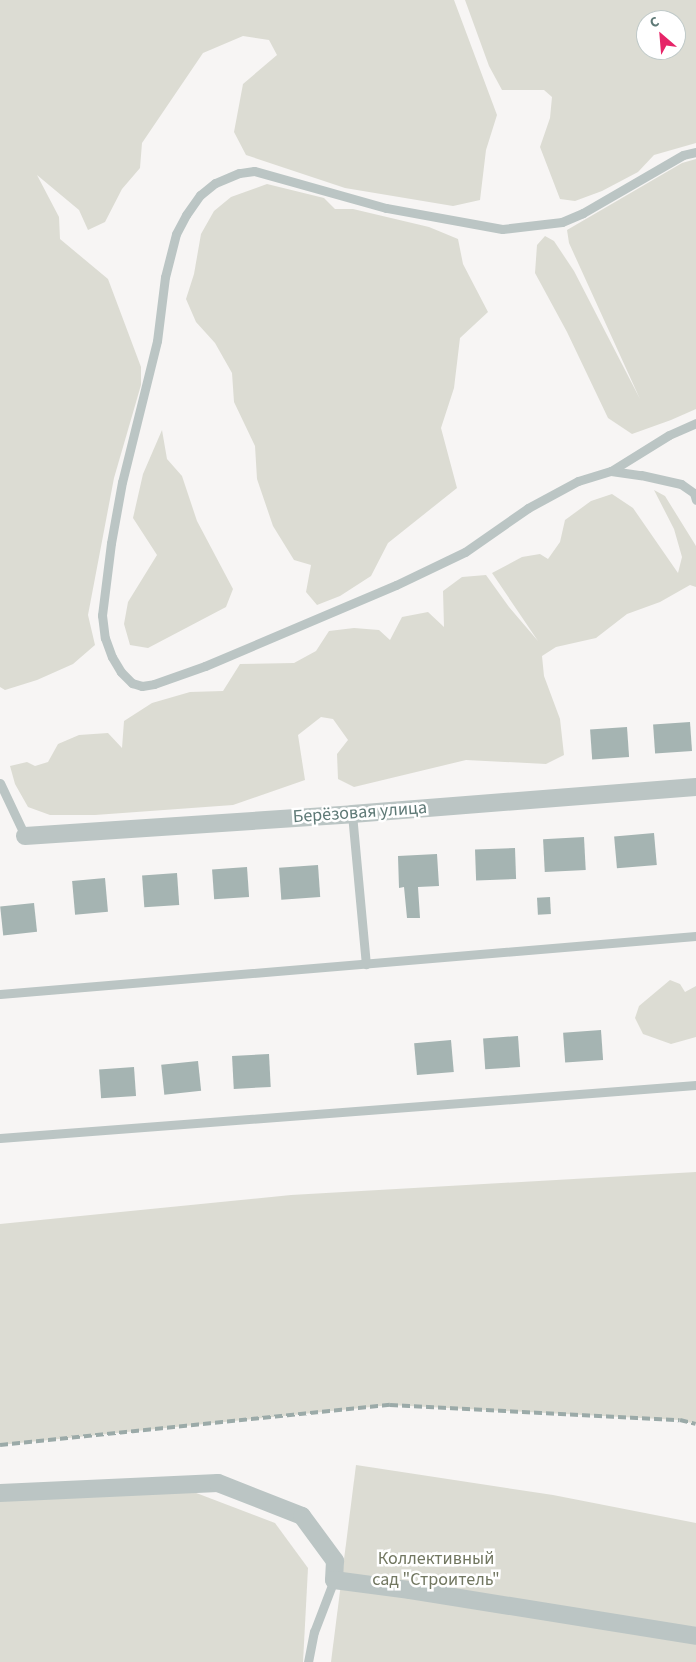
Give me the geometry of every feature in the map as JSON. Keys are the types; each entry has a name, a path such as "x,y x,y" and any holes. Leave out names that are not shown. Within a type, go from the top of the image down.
{"street":[{"name":"Берёзовая улица","path":"25,836 352,814 696,787"},
{"path":"0,1493 218,1483 302,1516 335,1561 334,1580 410,1590 696,1636"}],"lane":[{"path":"696,152 683,155 583,213 562,222 502,229 386,208 254,171 239,173 215,183 200,195 176,234 165,277 157,341 122,482 111,543 102,615 105,638 112,657 121,672 132,683 142,686 154,684 205,666 413,577 465,552 528,508 578,481 611,472 669,435 696,422"},
{"path":"611,472 641,475 681,484 694,493 696,500"},
{"path":"0,783 25,836"},
{"path":"352,814 366,964"},
{"path":"0,994 696,936"},
{"path":"0,1138 696,1085"},
{"path":"308,1662 314,1632 334,1580"}],"green space":[{"path":"0,0 454,0 497,115 486,150 480,200 453,206 345,188 246,155 234,132 243,84 277,55 269,40 243,36 203,53 142,143 140,168 122,189 105,222 88,230 79,210 37,175 59,217 60,239 108,279 141,367 141,385 114,478 88,615 95,645 73,664 37,680 5,690 0,687"},
{"path":"465,0 696,0 696,143 654,155 638,172 602,191 575,201 560,199 540,147 550,118 552,97 544,90 502,90 489,66"},
{"path":"696,159 696,409 632,434 608,418 567,332 535,273 537,245 545,236 554,241 574,271 640,399 569,243 567,230 682,163"},
{"path":"267,184 324,198 335,209 353,209 429,227 458,239 463,264 488,312 460,338 454,388 441,428 457,488 388,543 371,576 340,596 317,605 306,592 311,565 294,560 273,526 257,479 255,446 234,402 232,373 215,343 196,322 186,299 194,274 201,234 214,211 231,197"},
{"path":"162,430 167,459 182,476 197,521 233,589 226,607 148,648 130,645 124,624 128,602 157,555 133,518 143,474"},
{"path":"654,490 665,496 696,546 696,587 690,585 660,602 627,614 596,638 556,647 542,656 544,676 560,719 564,755 546,764 466,760 354,787 338,779 337,754 348,740 333,719 321,717 298,735 305,780 233,805 95,815 50,815 28,807 15,784 10,766 27,762 35,766 48,762 58,744 79,735 108,733 122,748 124,721 152,703 190,692 223,691 240,664 294,663 316,651 329,631 354,628 379,630 390,640 402,617 428,612 444,627 443,591 462,577 486,575 509,607 538,641 492,573 522,557 540,554 548,559 560,542 565,520 591,501 612,494 633,508 678,573 682,557 674,529"},
{"path":"670,980 680,984 685,992 696,986 696,1037 671,1044 643,1034 635,1018 639,1006"},
{"path":"696,1172 696,1424 679,1420 390,1405 0,1445 0,1224 291,1195"},
{"name":"Коллективный сад \"Строитель\"","path":"356,1465 553,1495 696,1523 696,1662 331,1662"},
{"path":"191,1491 275,1523 308,1568 303,1662 0,1662 0,1500"}],"building":[{"path":"690,722 692,751 655,754 653,725"},
{"path":"627,727 629,757 592,760 590,730"},
{"path":"654,833 657,865 617,868 614,836"},
{"path":"584,837 586,870 545,872 543,839"},
{"path":"515,848 516,879 476,880 475,849"},
{"path":"437,854 439,886 418,887 420,918 407,918 404,887 399,888 398,856"},
{"path":"318,865 320,897 281,900 279,868"},
{"path":"247,867 249,897 214,899 212,869"},
{"path":"177,873 179,905 144,907 142,875"},
{"path":"105,878 108,912 75,915 72,881"},
{"path":"550,897 551,914 538,915 537,898"},
{"path":"34,903 37,932 3,935 0,907"},
{"path":"601,1030 603,1060 565,1063 563,1033"},
{"path":"518,1036 520,1067 485,1069 483,1038"},
{"path":"451,1040 454,1072 417,1075 414,1043"},
{"path":"269,1054 271,1087 234,1089 232,1056"},
{"path":"198,1061 201,1091 164,1095 161,1065"},
{"path":"134,1067 136,1096 101,1098 99,1069"}],"railway":[{"path":"0,1445 390,1405 680,1420 696,1424"}]}
